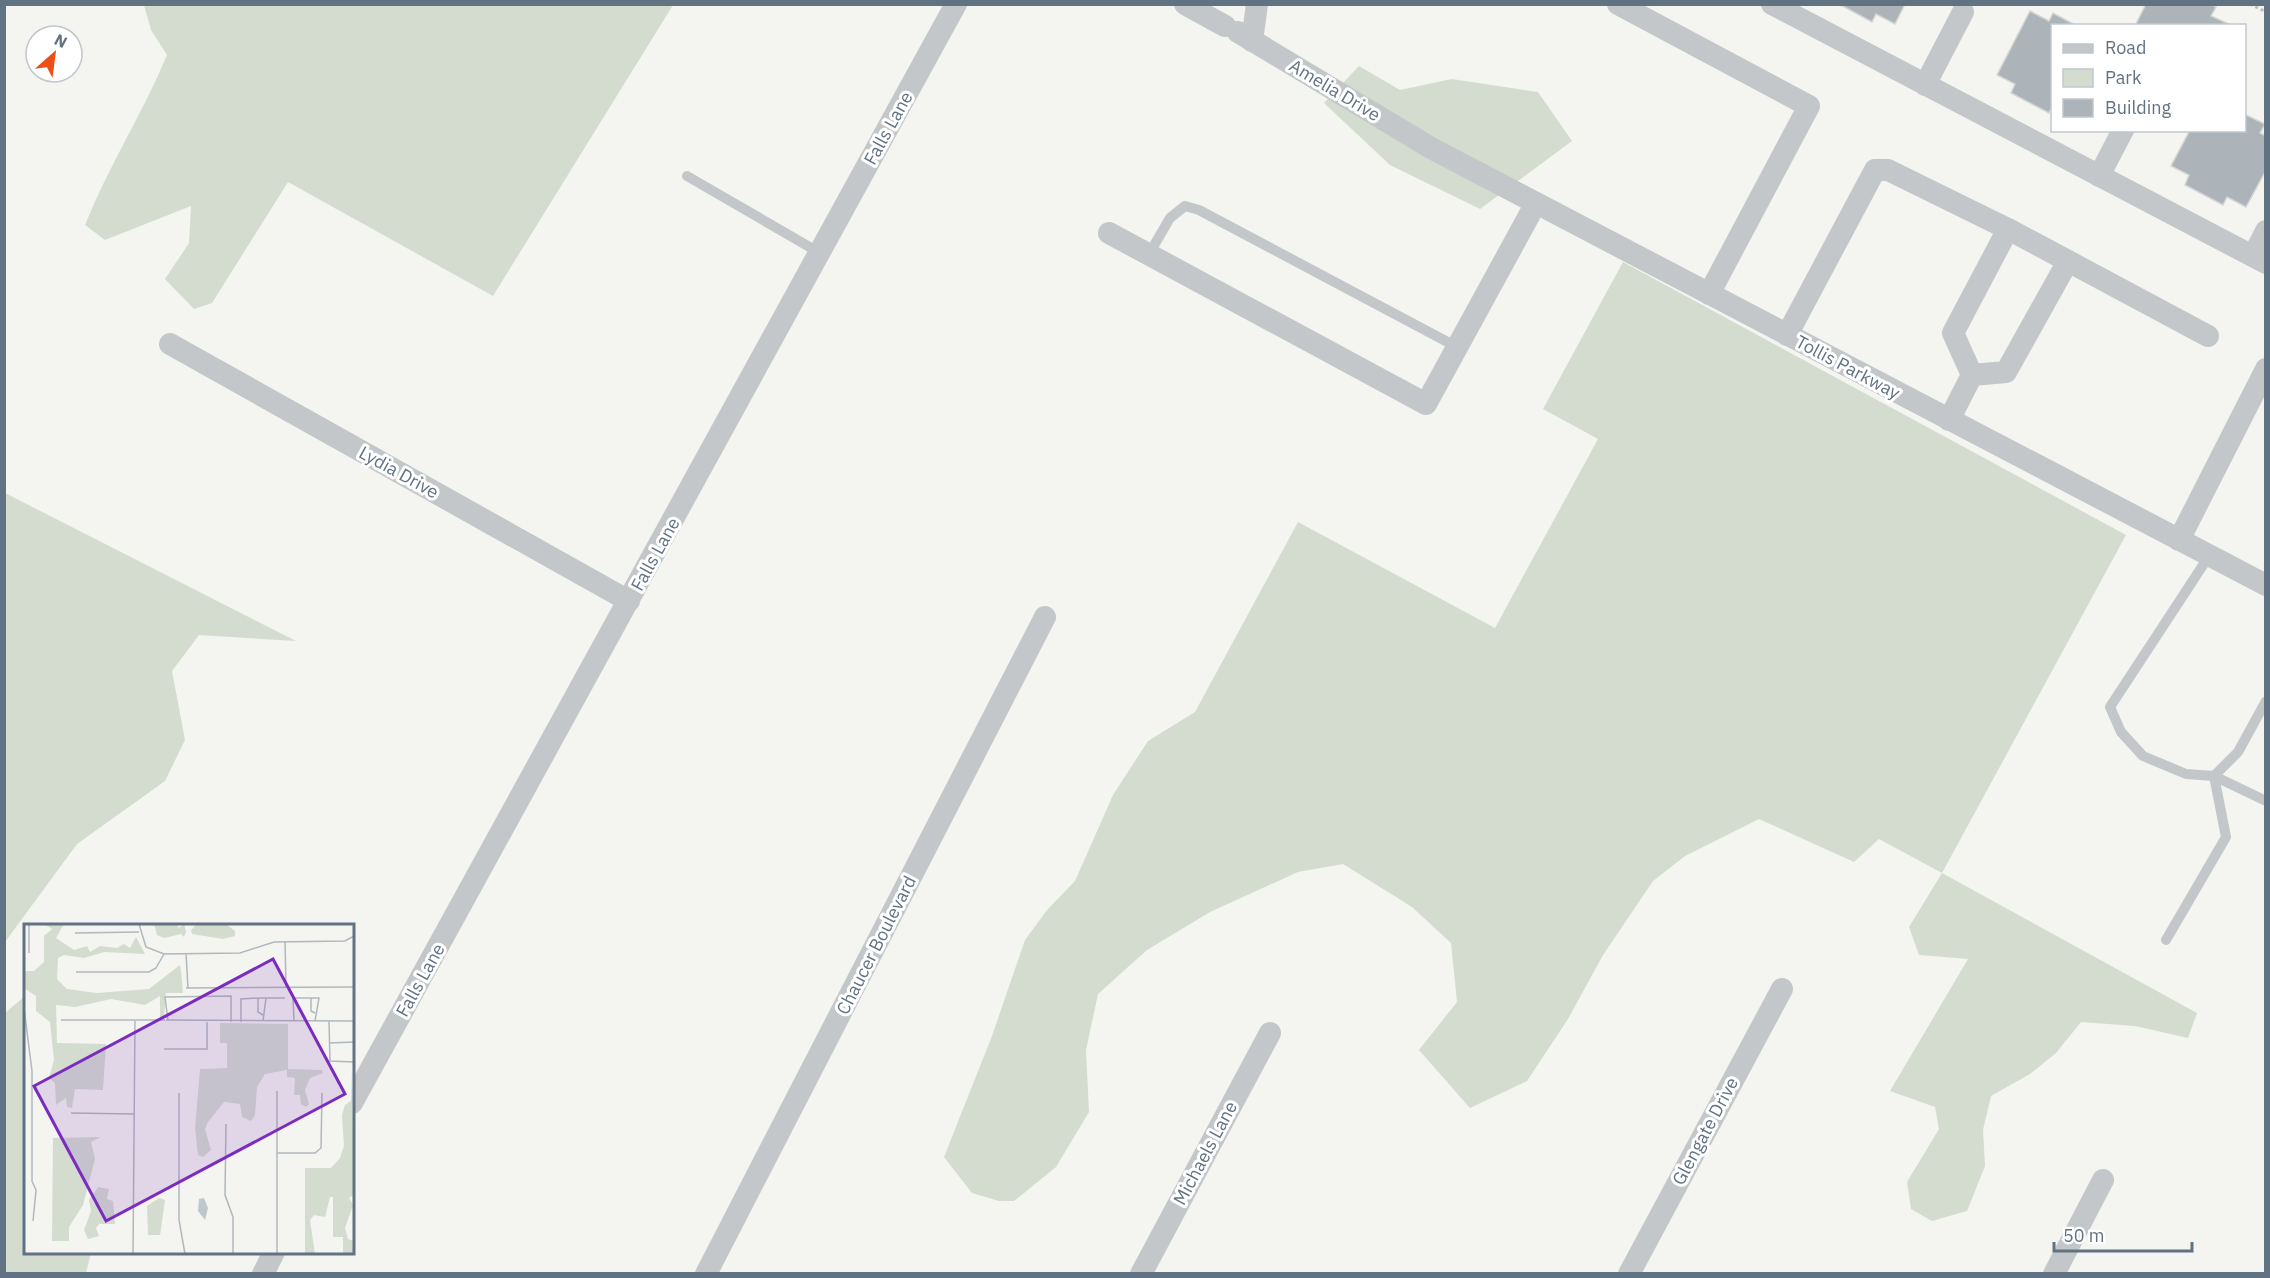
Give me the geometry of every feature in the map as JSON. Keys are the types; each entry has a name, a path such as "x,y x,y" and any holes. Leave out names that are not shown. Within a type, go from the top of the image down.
{"street":[{"name":"Falls Lane","path":"354,1099 956,4"},
{"name":"Amelia Drive","path":"1185,4 1239,33 1431,148"},
{"path":"1239,33 1257,4"},
{"path":"1617,4 1809,106 1709,294"},
{"path":"1772,4 2259,260 2265,231"},
{"path":"1925,85 1963,12"},
{"path":"2099,176 2122,132"},
{"name":"Tollis Parkway","path":"1431,148 2265,585"},
{"path":"1787,335 1875,170 1888,170 2008,229 2208,336"},
{"path":"1109,233 1426,404 1536,203"},
{"path":"1972,375 1953,333 2008,229"},
{"path":"1972,375 2006,372 2068,261"},
{"name":"Lydia Drive","path":"170,344 629,601"},
{"path":"2179,540 2265,369"},
{"path":"1950,420 1972,375"},
{"name":"Chaucer Boulevard","path":"706,1274 1045,617"},
{"name":"Glengate Drive","path":"1629,1274 1782,989"},
{"name":"Michaels Lane","path":"1141,1274 1270,1033"},
{"path":"2054,1274 2103,1180"},
{"path":"263,1274 273,1254"}],"lane":[{"path":"687,176 820,253"},
{"path":"1149,254 1170,218 1185,207 1199,210 1457,347"},
{"path":"2209,556 2110,707 2121,732 2143,756 2186,774 2214,776 2265,801"},
{"path":"2214,776 2238,752 2262,719 2265,702"},
{"path":"2166,940 2226,837 2214,776"}],"path":[{"path":"2250,4 2265,12"}],"green space":[{"path":"144,4 673,5 493,296 288,182 212,303 194,309 165,279 189,243 191,206 105,240 85,225 167,55 151,30"},
{"path":"1359,66 1400,90 1452,79 1538,92 1572,141 1480,209 1390,165 1324,103"},
{"path":"1623,262 2126,535 1942,873 1879,839 1854,862 1759,819 1685,856 1653,881 1603,955 1568,1019 1527,1081 1470,1108 1419,1050 1457,1002 1451,943 1412,907 1343,864 1298,872 1210,912 1147,950 1098,994 1086,1050 1089,1112 1056,1167 1014,1201 999,1201 972,1193 944,1157 992,1036 1025,940 1047,910 1075,881 1113,795 1148,741 1195,712 1298,522 1495,628 1598,439 1543,409"},
{"path":"5,493 296,641 199,635 172,671 185,740 165,781 77,844 5,942"},
{"path":"1942,873 2197,1013 2188,1038 2135,1026 2081,1022 2056,1053 2030,1074 1991,1096 1983,1130 1985,1166 1967,1211 1932,1221 1911,1209 1907,1182 1939,1129 1935,1107 1890,1091 1968,959 1919,955 1909,927"},
{"path":"24,997 24,1254 91,1254 86,1273 5,1273 5,1013"}],"building":[{"path":"1839,4 1905,4 1895,24 1876,14 1872,22"},
{"path":"2146,4 2211,4 2216,7 2211,16 2229,24 2136,24"},
{"path":"2030,11 2049,21 2053,13 2073,24 2051,24 2051,108 2049,113 2011,93 2015,84 1997,75"},
{"path":"2246,115 2265,124 2260,133 2266,136 2266,170 2246,207 2227,197 2223,205 2185,185 2189,175 2171,166 2189,132 2246,132"}]}
